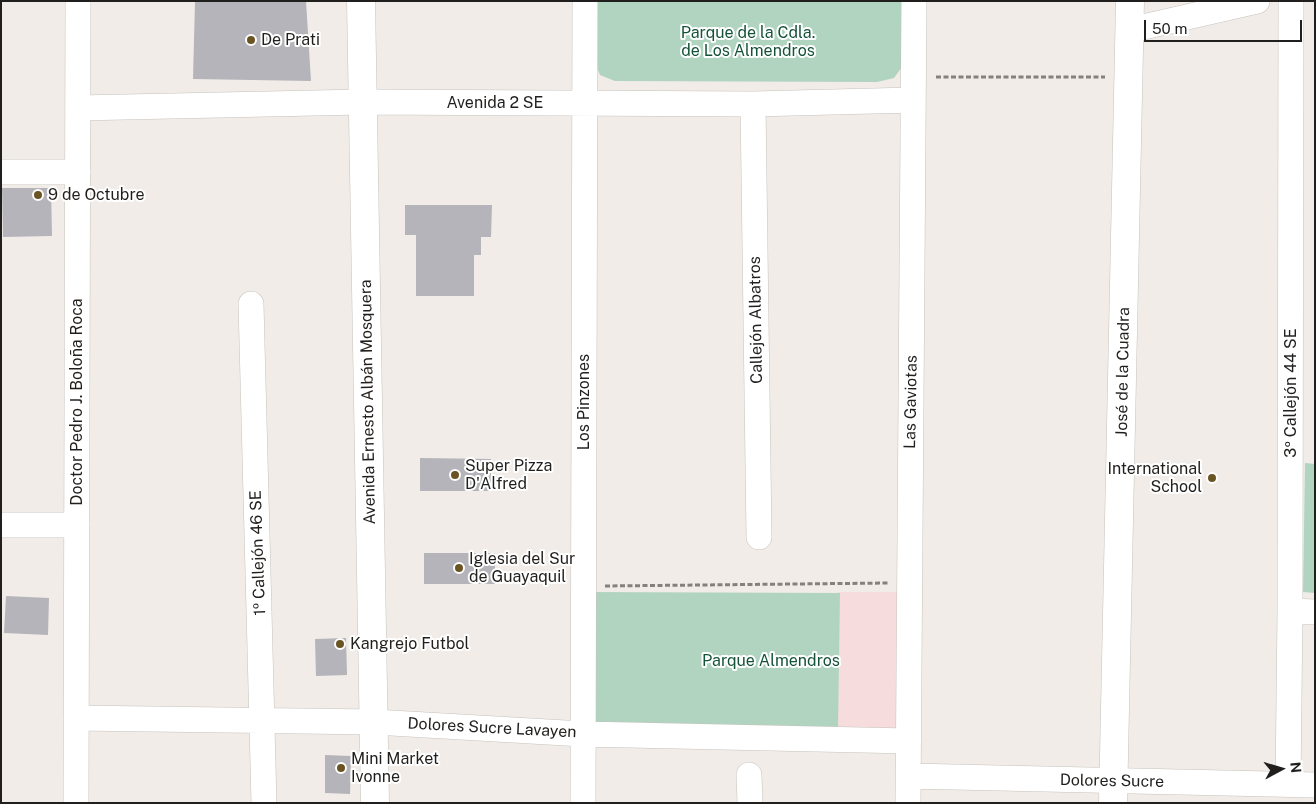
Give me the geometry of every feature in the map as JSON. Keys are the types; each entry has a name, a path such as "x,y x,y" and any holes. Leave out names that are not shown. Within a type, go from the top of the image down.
{"street":[{"name":"Doctor Pedro J. Boloña Roca","path":"76,803 78,1"},
{"name":"Avenida Ernesto Albán Mosquera","path":"361,1 375,803"},
{"name":"Los Pinzones","path":"583,803 586,1"},
{"name":"Las Gaviotas","path":"908,803 914,1"},
{"name":"José de la Cuadra","path":"1114,792 1130,1"},
{"path":"1130,30 1257,1"},
{"name":"3º Callejón 44 SE","path":"1282,790 1290,611 1291,1"},
{"name":"Avenida 2 SE","path":"78,108 362,102 754,104 913,89"},
{"name":"Callejón Albatros","path":"754,104 759,537"},
{"path":"1,172 78,172"},
{"name":"1º Callejón 46 SE","path":"251,304 264,803"},
{"path":"1,525 77,525"},
{"path":"1290,611 1315,612"},
{"name":"Dolores Sucre Lavayen","path":"76,718 374,722 583,734 909,741"},
{"path":"750,774 750,803"},
{"name":"Dolores Sucre","path":"908,776 1114,792 1282,790 1315,785"}],"path":[{"path":"913,89 1129,77"},
{"path":"583,586 909,583"}],"shaded area":[{"path":"837,592 905,592 905,730 837,730"}],"green space":[{"name":"Parque de la Cdla. de Los Almendros","path":"594,1 902,1 902,67 894,78 877,82 615,81 600,75 594,61"},
{"path":"1305,463 1315,464 1315,593 1303,592"},
{"name":"Parque Almendros","path":"584,592 840,593 838,730 583,724"}],"building":[{"name":"De Prati","path":"195,1 306,1 311,81 193,79"},
{"path":"2,188 51,188 52,236 3,237"},
{"path":"405,205 492,205 491,237 481,237 481,255 474,255 474,296 416,296 416,235 405,235"},
{"name":"Super Pizza D'Alfred","path":"420,458 491,459 491,491 420,491"},
{"name":"Iglesia del Sur de Guayaquil","path":"424,553 495,553 495,584 424,584"},
{"path":"6,596 49,598 48,635 4,633"},
{"path":"346,638 347,675 316,676 315,639"},
{"path":"325,755 351,756 350,794 325,793"}],"place":[{"name":"De Prati","path":"251,40"},
{"name":"9 de Octubre","path":"38,195"},
{"name":"Super Pizza D'Alfred","path":"455,475"},
{"name":"International School","path":"1212,478"},
{"name":"Iglesia del Sur de Guayaquil","path":"459,568"},
{"name":"Kangrejo Futbol","path":"340,644"},
{"name":"Mini Market Ivonne","path":"341,768"}]}
